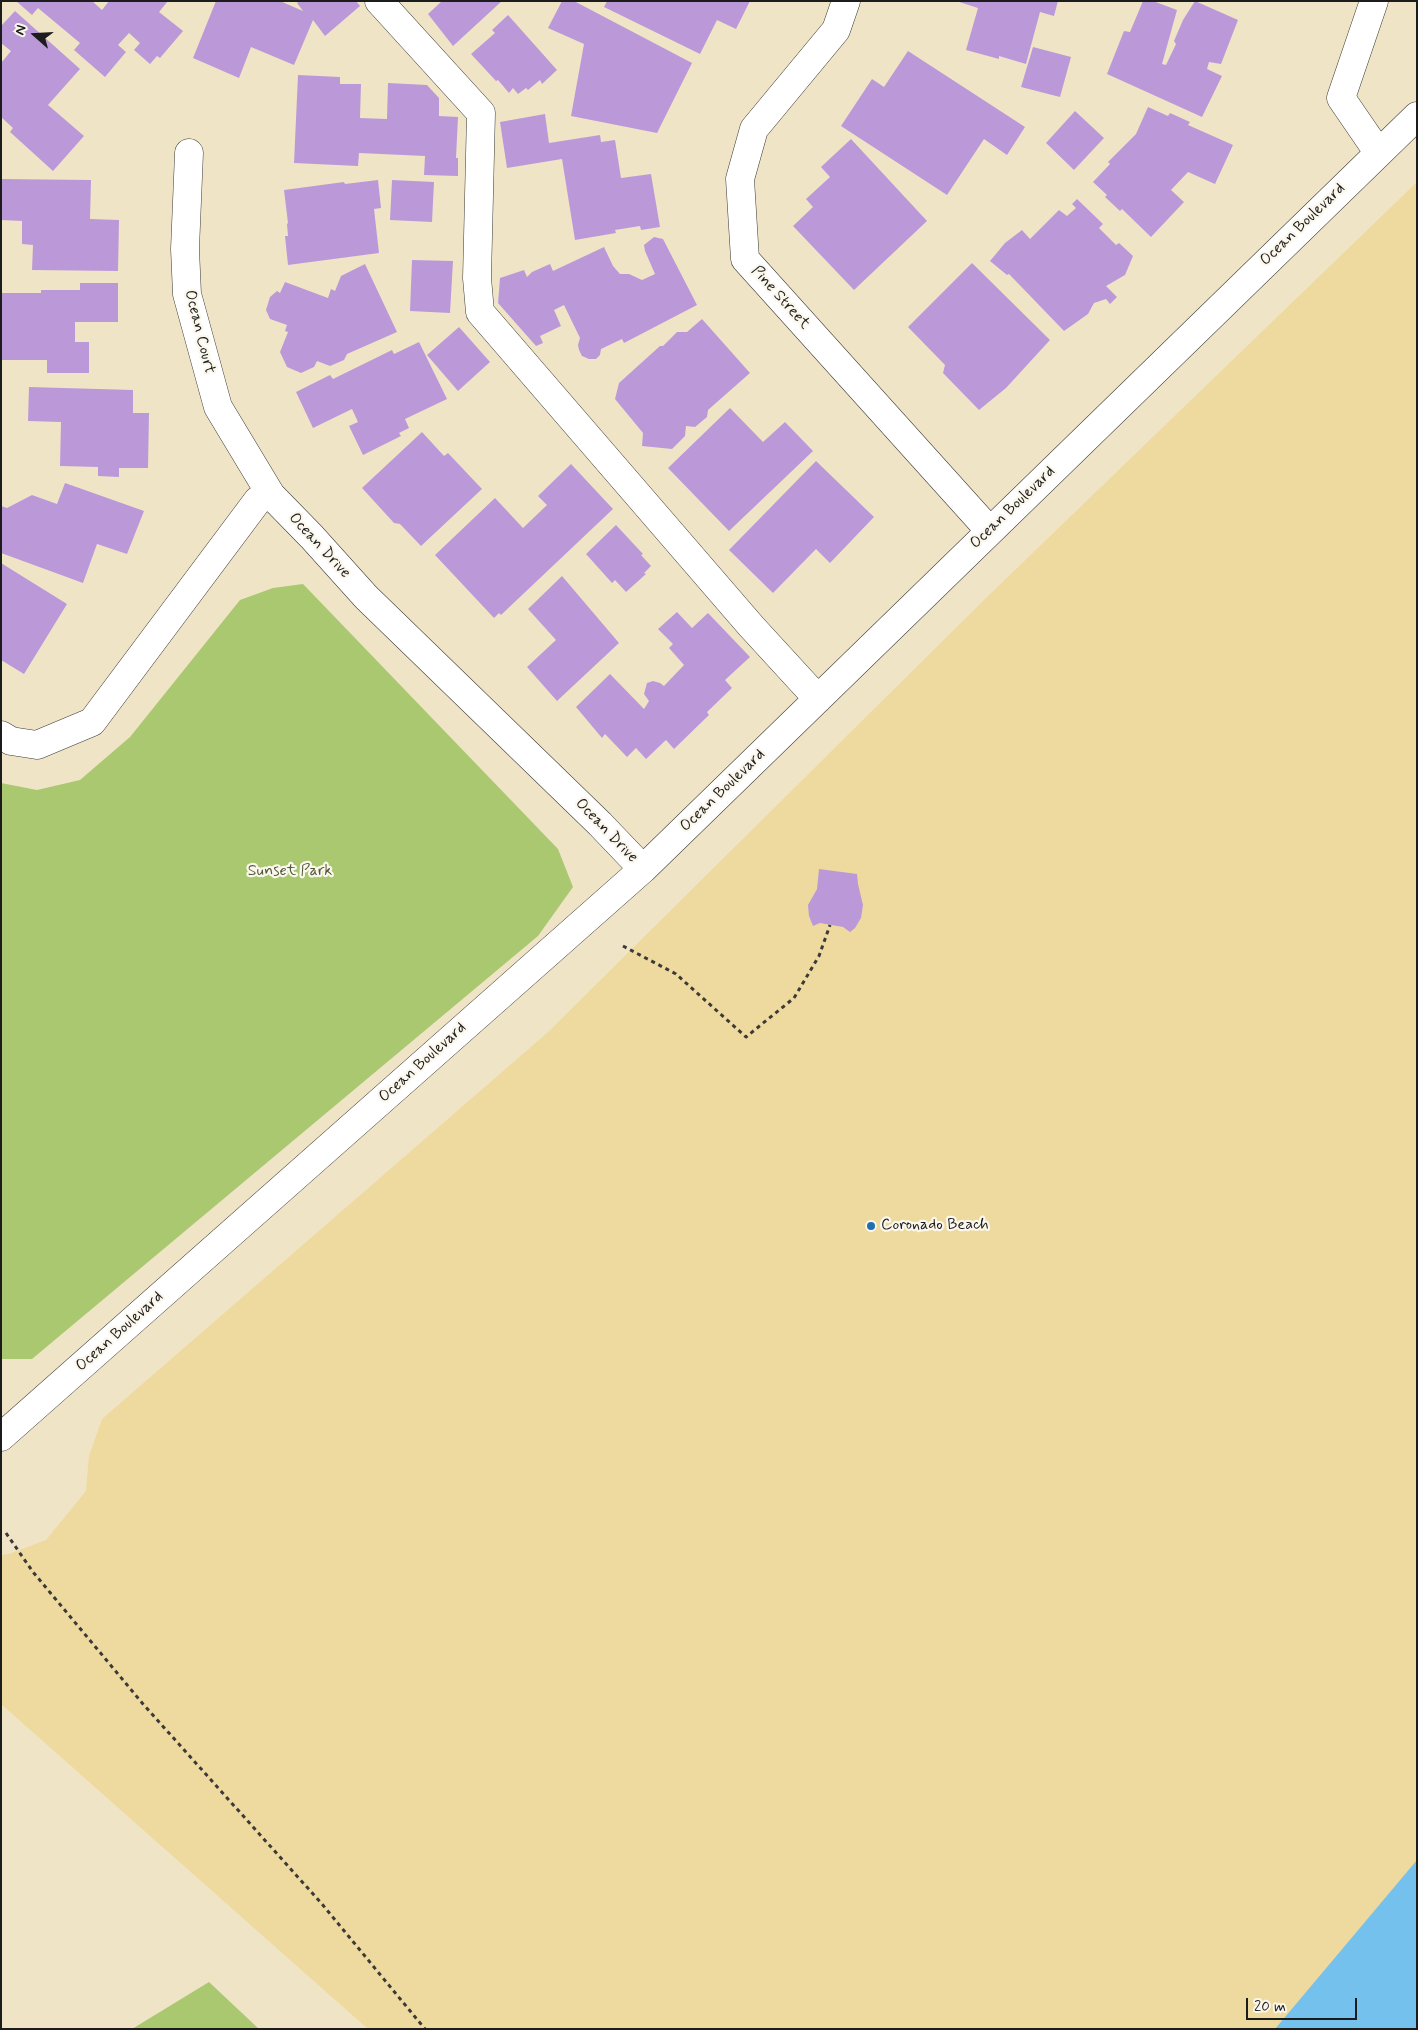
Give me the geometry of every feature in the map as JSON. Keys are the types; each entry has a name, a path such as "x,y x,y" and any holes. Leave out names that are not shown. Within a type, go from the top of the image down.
{"street":[{"path":"379,1 481,113 477,278 480,312 751,626 818,699"},
{"name":"Pine Street","path":"846,1 836,30 754,129 740,179 745,259 990,531"},
{"path":"1374,1 1341,98 1378,152"},
{"name":"Ocean Boulevard","path":"1,1436 642,869 1417,116"},
{"name":"Ocean Court","path":"189,152 185,249 187,294 218,407 271,495"},
{"path":"1,735 11,741 37,745 92,722 258,500 271,495"},
{"name":"Ocean Drive","path":"271,495 366,597 600,824 642,869"}],"path":[{"path":"623,946 676,974 746,1036 794,998 819,956 830,925"},
{"path":"6,1533 33,1572 143,1704 322,1904 425,2029"}],"green space":[{"name":"Sunset Park","path":"303,584 558,849 573,887 538,936 32,1359 1,1359 1,783 37,790 80,780 130,737 240,600 273,588"},
{"path":"209,1982 259,2029 132,2029"}],"sand":[{"name":"Coronado Beach","path":"1417,182 1417,2029 368,2029 1,1704 1,1555 9,1554 46,1540 86,1491 89,1456 102,1419 547,1033 987,597"}],"water":[{"path":"1417,1860 1417,2029 1275,2029"}],"building":[{"path":"16,1 92,1 102,10 109,1 168,1 159,12 183,31 160,58 157,56 150,64 134,50 140,43 129,33 118,45 126,52 105,77 74,50 80,43 38,8 32,15"},
{"path":"216,1 280,1 303,11 297,3 299,1 356,1 360,6 325,36 313,20 294,65 251,47 239,78 193,58"},
{"path":"442,1 502,1 453,46 428,14"},
{"path":"562,1 574,1 692,63 657,133 571,116 584,44 548,28"},
{"path":"607,1 750,1 736,29 717,20 700,54 604,7"},
{"path":"956,1 1058,1 1054,16 1040,12 1026,64 999,56 999,59 966,50 978,8"},
{"path":"1143,1 1153,1 1177,10 1162,64 1166,65 1176,44 1174,41 1183,20 1195,1 1238,20 1221,64 1209,62 1207,69 1222,76 1202,117 1107,74 1124,31 1130,32"},
{"path":"15,11 80,69 48,105 84,136 53,171 10,132 13,128 1,117 1,63 11,51 1,43 1,26"},
{"path":"508,15 557,70 542,84 540,80 528,90 526,88 518,94 513,88 509,93 471,54 495,33 492,30"},
{"path":"1033,47 1071,57 1060,97 1021,87"},
{"path":"908,51 1025,127 1007,155 984,139 947,195 841,126 872,79 884,87"},
{"path":"298,75 340,77 340,84 361,84 360,118 387,119 388,83 427,85 439,98 439,116 458,117 456,158 458,158 458,176 424,175 425,156 359,153 358,166 294,163"},
{"path":"1148,107 1168,116 1170,113 1190,122 1188,125 1233,145 1215,184 1188,172 1171,190 1184,202 1151,237 1122,209 1120,211 1105,197 1107,195 1093,182 1110,164 1108,162 1136,134"},
{"path":"1075,111 1104,138 1074,170 1046,143"},
{"path":"545,114 549,143 600,135 601,142 615,140 621,178 651,174 660,227 641,230 640,226 615,230 616,233 575,240 562,159 507,168 500,122"},
{"path":"851,139 927,221 854,290 793,226 813,207 806,199 830,177 821,167"},
{"path":"1,179 91,180 90,219 119,220 118,271 32,270 33,245 22,244 22,221 1,220"},
{"path":"378,180 381,208 374,209 379,253 288,265 285,236 288,236 288,223 284,190 344,182 345,184"},
{"path":"392,180 434,182 432,222 390,220"},
{"path":"1077,199 1103,224 1099,228 1116,245 1119,243 1133,256 1125,275 1106,286 1117,297 1110,304 1106,299 1094,303 1088,314 1064,331 1009,274 1007,275 990,261 1005,243 1022,230 1030,239 1059,210 1067,216 1076,208 1072,204"},
{"path":"654,237 663,239 697,305 624,343 622,339 601,349 600,355 596,359 582,356 578,345 580,338 564,305 554,310 561,326 540,336 543,343 536,346 498,303 500,278 524,270 527,277 532,272 550,264 553,271 604,247 613,266 620,274 629,274 642,280 655,274 644,245"},
{"path":"412,260 453,261 450,313 410,311"},
{"path":"972,263 1050,340 1006,388 979,410 943,373 945,365 908,327"},
{"path":"365,264 397,332 347,354 344,360 330,366 317,361 314,367 301,373 287,367 280,352 288,332 285,331 287,325 270,319 266,310 270,297 277,291 280,293 285,282 328,298 331,289 335,291 341,276"},
{"path":"80,283 118,283 118,322 75,322 75,342 89,342 89,373 47,373 47,360 1,360 1,293 41,293 41,290 80,290"},
{"path":"702,319 750,373 708,410 707,417 695,427 686,426 685,436 672,449 642,446 643,433 615,399 619,383 677,332 687,332"},
{"path":"459,327 490,362 458,391 427,355"},
{"path":"419,342 447,399 405,419 409,428 399,433 401,436 363,455 349,426 358,422 352,409 313,428 296,392 330,375 333,379 392,350 394,354"},
{"path":"29,387 133,390 133,413 149,413 148,468 119,468 119,477 98,476 98,467 60,466 61,422 28,421"},
{"path":"730,408 763,442 785,422 813,451 729,531 668,468"},
{"path":"422,432 444,456 448,453 482,489 421,546 400,524 394,523 362,488"},
{"path":"816,461 874,517 830,563 816,549 773,593 729,550"},
{"path":"571,464 613,509 501,615 499,613 494,618 435,555 495,498 523,528 547,505 538,496"},
{"path":"65,483 144,511 127,554 97,544 83,583 1,553 1,506 7,508 32,495 57,504"},
{"path":"616,525 643,554 641,555 651,566 644,573 646,574 626,592 615,580 612,583 586,554"},
{"path":"1,563 67,604 24,674 1,660"},
{"path":"562,576 619,643 557,701 527,667 556,640 528,609"},
{"path":"677,612 692,628 708,613 750,657 725,680 732,688 707,712 709,715 674,749 666,740 646,759 636,748 627,757 605,734 602,738 576,707 610,674 644,709 649,701 644,694 647,683 653,681 664,686 684,665 669,648 673,644 658,629"},
{"path":"819,869 857,874 863,905 861,918 850,932 843,927 820,923 813,926 809,916 808,905 817,889"}],"place":[{"name":"Coronado Beach","path":"871,1226"}]}
